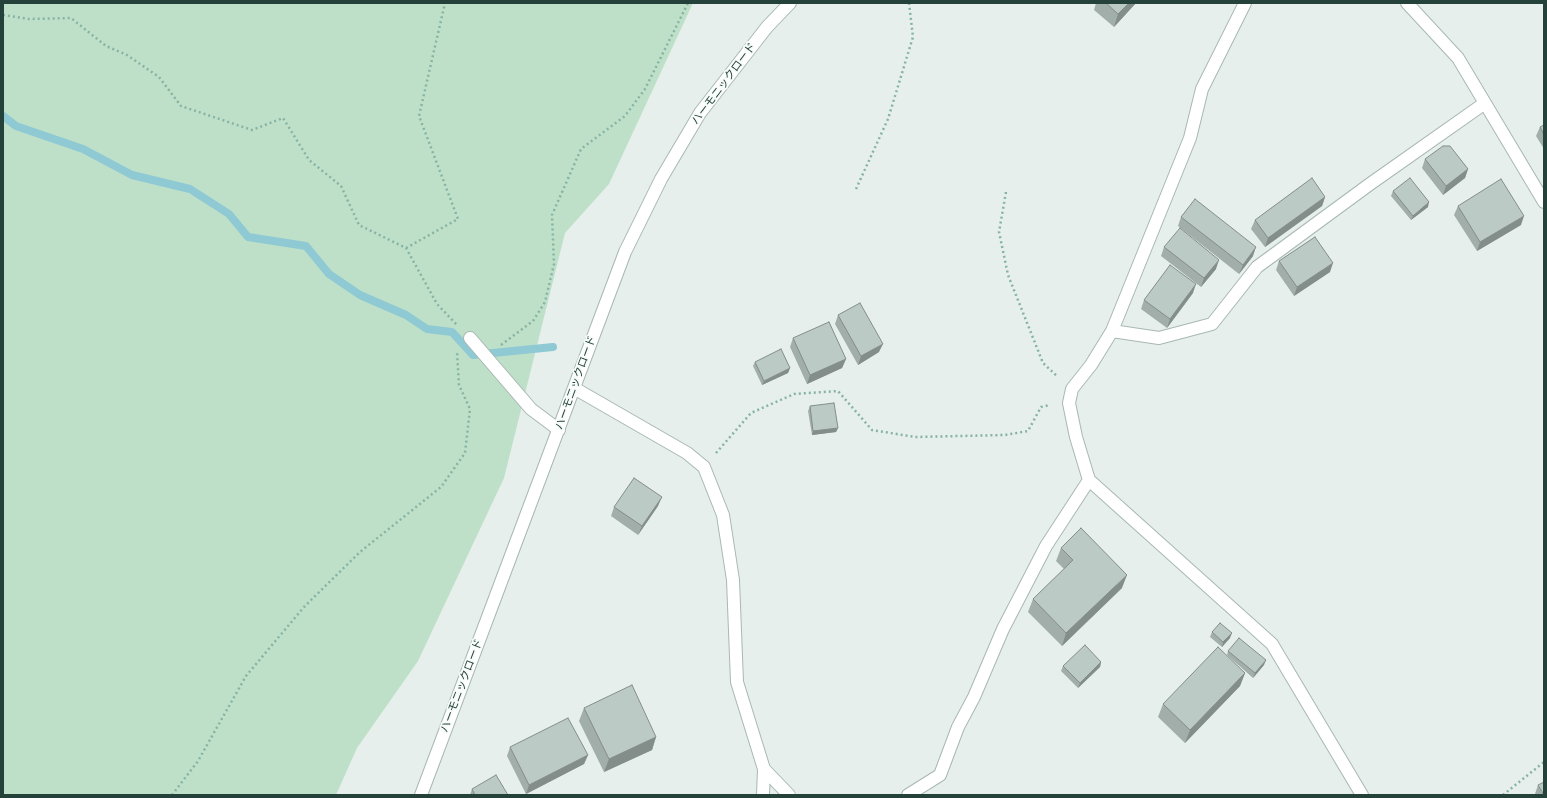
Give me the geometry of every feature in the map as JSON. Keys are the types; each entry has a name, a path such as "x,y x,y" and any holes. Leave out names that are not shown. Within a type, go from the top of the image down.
{"street":[{"name":"ハーモニックロード","path":"421,795 625,252 661,179 700,113 767,27 790,3"},
{"path":"1245,3 1202,89 1190,138 1112,331 1091,365 1072,389 1069,403 1076,437 1089,480 1272,644 1362,795"},
{"path":"1407,3 1458,58 1544,202"},
{"path":"1112,331 1159,338 1212,324 1257,267 1376,179 1485,103"},
{"path":"473,340 531,409 559,430"},
{"path":"574,388 687,453 704,467 723,515 733,580 737,682 764,769 763,795"},
{"path":"908,795 940,775 958,727 974,697 1003,629 1046,546 1089,480"},
{"path":"764,769 789,795"}],"path":[{"path":"406,248 458,219 419,116 445,3"},
{"path":"486,357 533,321 545,302 554,264 552,215 580,150 625,116 645,89 688,3"},
{"path":"856,189 888,119 913,37 909,3"},
{"path":"3,15 29,19 71,18 106,46 127,55 159,77 180,106 252,130 283,118 309,160 341,186 359,225 406,248 437,304 473,340"},
{"path":"1006,192 999,232 1008,275 1044,363 1072,389"},
{"path":"172,795 198,761 246,676 304,607 360,552 442,487 465,453 470,409 459,384 456,344 473,340"},
{"path":"704,467 751,413 794,394 838,391 872,430 915,437 1005,435 1028,431 1041,407 1069,403"},
{"path":"1503,795 1544,762"}],"green space":[{"path":"3,3 693,3 609,184 565,233 504,478 418,661 357,748 336,795 3,795"}],"building":[{"path":"1106,3 1129,3 1118,14"},
{"path":"1544,125 1544,135 1540,127"},
{"path":"1443,146 1450,146 1468,169 1446,186 1425,159"},
{"path":"1312,178 1325,197 1268,238 1255,220"},
{"path":"1410,178 1429,202 1413,216 1393,191"},
{"path":"1501,179 1524,216 1480,242 1458,206"},
{"path":"1195,199 1256,247 1243,265 1181,217"},
{"path":"1180,228 1219,260 1204,278 1164,247"},
{"path":"1315,237 1333,263 1297,287 1279,261"},
{"path":"1170,265 1196,284 1170,319 1144,300"},
{"path":"860,303 883,344 861,356 838,315"},
{"path":"829,322 846,359 810,375 793,338"},
{"path":"781,349 790,368 764,381 755,362"},
{"path":"834,403 838,428 813,431 810,406"},
{"path":"634,478 662,497 642,526 614,507"},
{"path":"1081,528 1127,575 1066,633 1033,599 1073,560 1061,548"},
{"path":"1220,623 1232,633 1223,642 1212,632"},
{"path":"1239,638 1266,660 1255,673 1228,651"},
{"path":"1085,645 1101,662 1080,683 1063,666"},
{"path":"1218,647 1245,673 1190,730 1163,704"},
{"path":"632,685 656,737 609,759 584,708"},
{"path":"568,718 588,755 529,785 510,747"},
{"path":"496,775 508,795 475,795 472,789"},
{"path":"1544,782 1544,795 1538,785"}],"waterway":[{"path":"3,116 16,126 83,149 132,175 190,189 229,214 248,237 306,246 329,274 360,295 406,315 427,329 452,332 473,355 553,347"}]}
